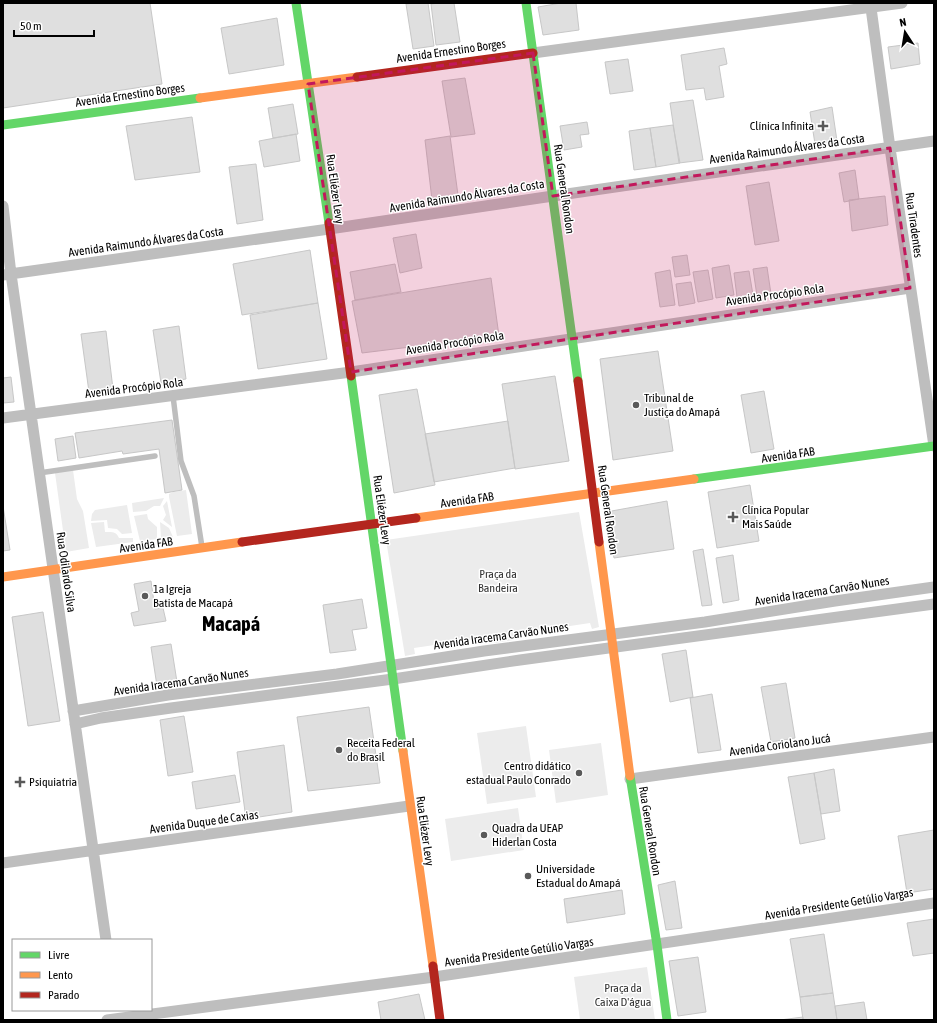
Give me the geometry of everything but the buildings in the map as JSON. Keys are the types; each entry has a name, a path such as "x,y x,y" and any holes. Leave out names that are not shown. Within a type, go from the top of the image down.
{"main road":[{"name":"Rua Eliézer Levy","path":"296,3 351,372 409,806 440,1020"},
{"name":"Rua General Rondon","path":"526,3 614,648 630,779 657,945 667,1020"},
{"name":"Avenida Ernestino Borges","path":"3,125 533,53"},
{"name":"Avenida FAB","path":"3,577 934,446"}],"street":[{"name":"Avenida Ernestino Borges","path":"533,53 902,3"},
{"name":"Rua Tiradentes","path":"871,8 910,288 934,446"},
{"name":"Avenida Raimundo Álvares da Costa","path":"7,274 329,230 553,196 934,142"},
{"name":"Rua Odilardo Silva","path":"3,206 7,274 31,414 106,939"},
{"name":"Avenida Procópio Rola","path":"3,418 351,372 910,288"},
{"name":"Avenida Iracema Carvão Nunes","path":"73,711 168,695 279,682 518,646 705,622 934,587"},
{"name":"Avenida Iracema Carvão Nunes","path":"74,724 101,718 171,708 393,679 520,660 707,636 934,604"},
{"path":"705,622 707,636"},
{"path":"518,646 520,660"},
{"path":"484,651 486,665"},
{"name":"Avenida Coriolano Jucá","path":"630,779 934,737"},
{"name":"Avenida Duque de Caxias","path":"3,863 409,806"},
{"name":"Avenida Presidente Getúlio Vargas","path":"107,1020 118,1016 434,977 934,903"}],"lane":[{"path":"173,396 182,461 194,496 202,549"},
{"path":"39,474 154,456"}],"highlighted area":[{"path":"533,53 553,196 890,148 910,288 351,372 308,84"}],"green space":[{"path":"73,470 77,499 83,511 89,548 66,552 55,473"},
{"path":"186,490 192,534 177,536 169,494"},
{"path":"164,498 160,506 154,506 146,511 133,512 132,503"},
{"path":"167,501 172,527 163,520 166,515 163,506"},
{"path":"127,505 132,533 122,534 117,529 108,528 107,520 91,521 92,514 95,510"},
{"name":"Praça da Bandeira","path":"579,512 599,627 592,629 590,623 517,634 513,640 495,643 489,637 414,648 415,654 405,656 386,540"},
{"path":"147,514 148,519 157,527 157,539 140,541 134,516"},
{"path":"104,522 105,532 115,533 119,538 133,538 133,542 96,547 91,523"},
{"path":"160,522 169,528 173,537 161,538"},
{"path":"526,726 536,797 487,804 477,733"},
{"name":"Centro didático estadual Paulo Conrado","path":"601,743 608,795 556,803 549,750"},
{"name":"Quadra da UEAP Hiderlan Costa","path":"518,808 524,850 451,861 445,819"},
{"name":"Praça da Caixa D'água","path":"647,967 655,1020 580,1020 574,977"}],"traffic: fast":[{"path":"296,3 329,223"},
{"path":"526,3 578,381"},
{"path":"3,125 200,98"},
{"path":"351,376 403,751"},
{"path":"694,479 934,446"},
{"path":"630,776 657,945 667,1020"}],"traffic: slow":[{"path":"200,98 357,77"},
{"path":"416,518 694,479"},
{"path":"3,577 242,542"},
{"path":"599,542 630,776"},
{"path":"403,751 433,966"}],"traffic: jam":[{"path":"357,77 533,53"},
{"path":"329,223 351,376"},
{"path":"578,381 599,542"},
{"path":"242,542 416,518"},
{"path":"433,966 440,1020"}],"place":[{"name":"Clínica Infinita","path":"823,126"},
{"name":"Tribunal de Justiça do Amapá","path":"636,405"},
{"name":"Clínica Popular Mais Saúde","path":"733,517"},
{"name":"1a Igreja Batista de Macapá","path":"145,596"},
{"name":"Receita Federal do Brasil","path":"339,750"},
{"name":"Centro didático estadual Paulo Conrado","path":"579,773"},
{"name":"Psiquiatria","path":"20,782"},
{"name":"Quadra da UEAP Hiderlan Costa","path":"484,835"},
{"name":"Universidade Estadual do Amapá","path":"528,876"}],"district":[{"name":"Macapá","path":"231,624"}]}
